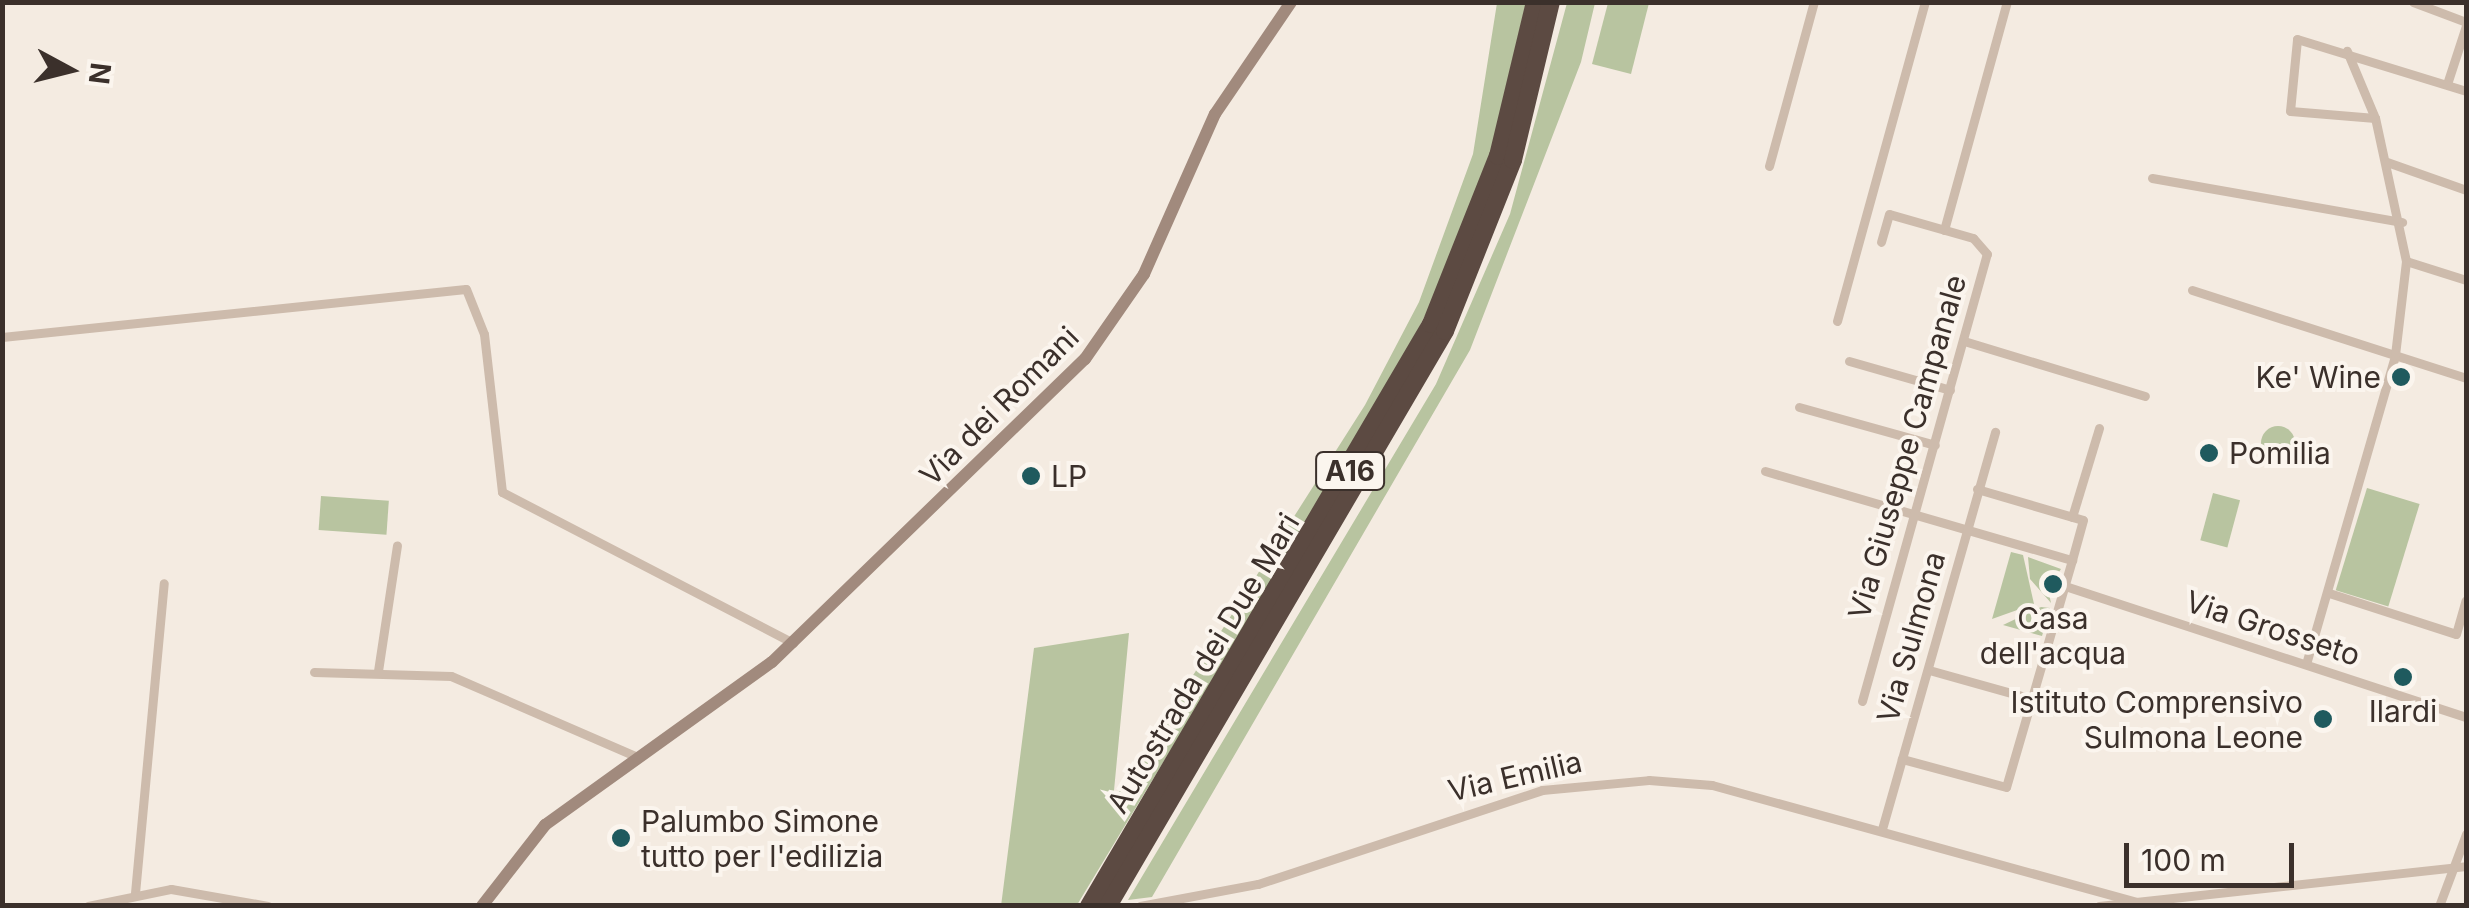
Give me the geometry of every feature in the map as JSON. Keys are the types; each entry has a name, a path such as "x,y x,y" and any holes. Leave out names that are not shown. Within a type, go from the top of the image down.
{"highway":[{"name":"Autostrada dei Due Mari","path":"1089,906 1431,324 1498,156 1535,2"},
{"name":"Autostrada dei Due Mari","path":"1108,906 1445,331 1513,160 1551,2"}],"main road":[{"name":"Via dei Romani","path":"482,906 545,825 792,643 1102,339 1144,274 1214,114 1291,2"}],"street":[{"path":"1769,166 1814,2"},
{"path":"1836,321 1924,2"},
{"path":"1944,230 2008,2"},
{"path":"2413,2 2466,24 2447,84"},
{"path":"2375,118 2290,111 2296,39 2347,51 2466,91"},
{"path":"2306,664 2395,355 2406,261 2402,222 2375,118 2347,51"},
{"path":"2387,162 2466,190"},
{"path":"2152,178 2402,222"},
{"name":"Via Giuseppe Campanale","path":"1862,701 1987,254 1984,244 1868,208"},
{"path":"1881,242 1889,214"},
{"path":"2406,261 2466,280"},
{"path":"2,338 466,288 484,334 502,492 792,643"},
{"path":"2192,290 2464,377 2466,363"},
{"path":"1964,341 2145,396"},
{"path":"1850,360 1950,390"},
{"path":"1799,407 1934,446"},
{"path":"2072,517 2099,428"},
{"name":"Via Sulmona","path":"1882,830 1996,432"},
{"name":"Via Sulmona","path":"1765,471 2072,560"},
{"path":"1902,759 2006,787 2065,586 2083,520 1977,489"},
{"path":"378,670 397,545"},
{"path":"136,892 164,583"},
{"name":"Via Grosseto","path":"2065,586 2466,717"},
{"path":"2329,593 2456,634 2466,600"},
{"path":"314,672 378,670 451,676 637,758"},
{"path":"1929,670 2032,699"},
{"name":"Via Emilia","path":"1140,906 1258,884 1492,803 1594,782 1712,786 2150,906"},
{"path":"2439,906 2461,864 2466,834"},
{"path":"2099,906 2461,864"},
{"path":"88,906 136,892 188,890 268,906"}],"green space":[{"path":"1497,3 1526,3 1491,150 1436,294 1382,400 1077,905 1001,906 1034,648 1129,633 1113,801 1365,405 1419,302 1473,154"},
{"path":"1567,3 1595,3 1581,62 1470,350 1152,897 1128,900 1436,384 1510,214"},
{"path":"1608,3 1649,3 1631,74 1592,64"},
{"path":"2278,426 2290,431 2295,443 2290,455 2278,460 2266,455 2261,443 2266,431"},
{"path":"2367,488 2420,504 2388,606 2336,590"},
{"path":"2213,493 2240,500 2227,548 2200,540"},
{"path":"321,496 389,501 386,535 319,530"},
{"path":"2011,552 2023,555 2034,604 1992,619"},
{"path":"2028,557 2061,569 2048,589 2051,603 2030,579"},
{"path":"2041,607 2050,608 2042,636 2003,625"}],"place":[{"name":"Ke' Wine","path":"2401,377"},
{"name":"Pomilia","path":"2209,453"},
{"name":"LP","path":"1031,476"},
{"name":"Casa dell'acqua","path":"2053,584"},
{"name":"Ilardi","path":"2403,677"},
{"name":"Istituto Comprensivo Sulmona Leone","path":"2323,719"},
{"name":"Palumbo Simone tutto per l'edilizia","path":"621,838"}]}
